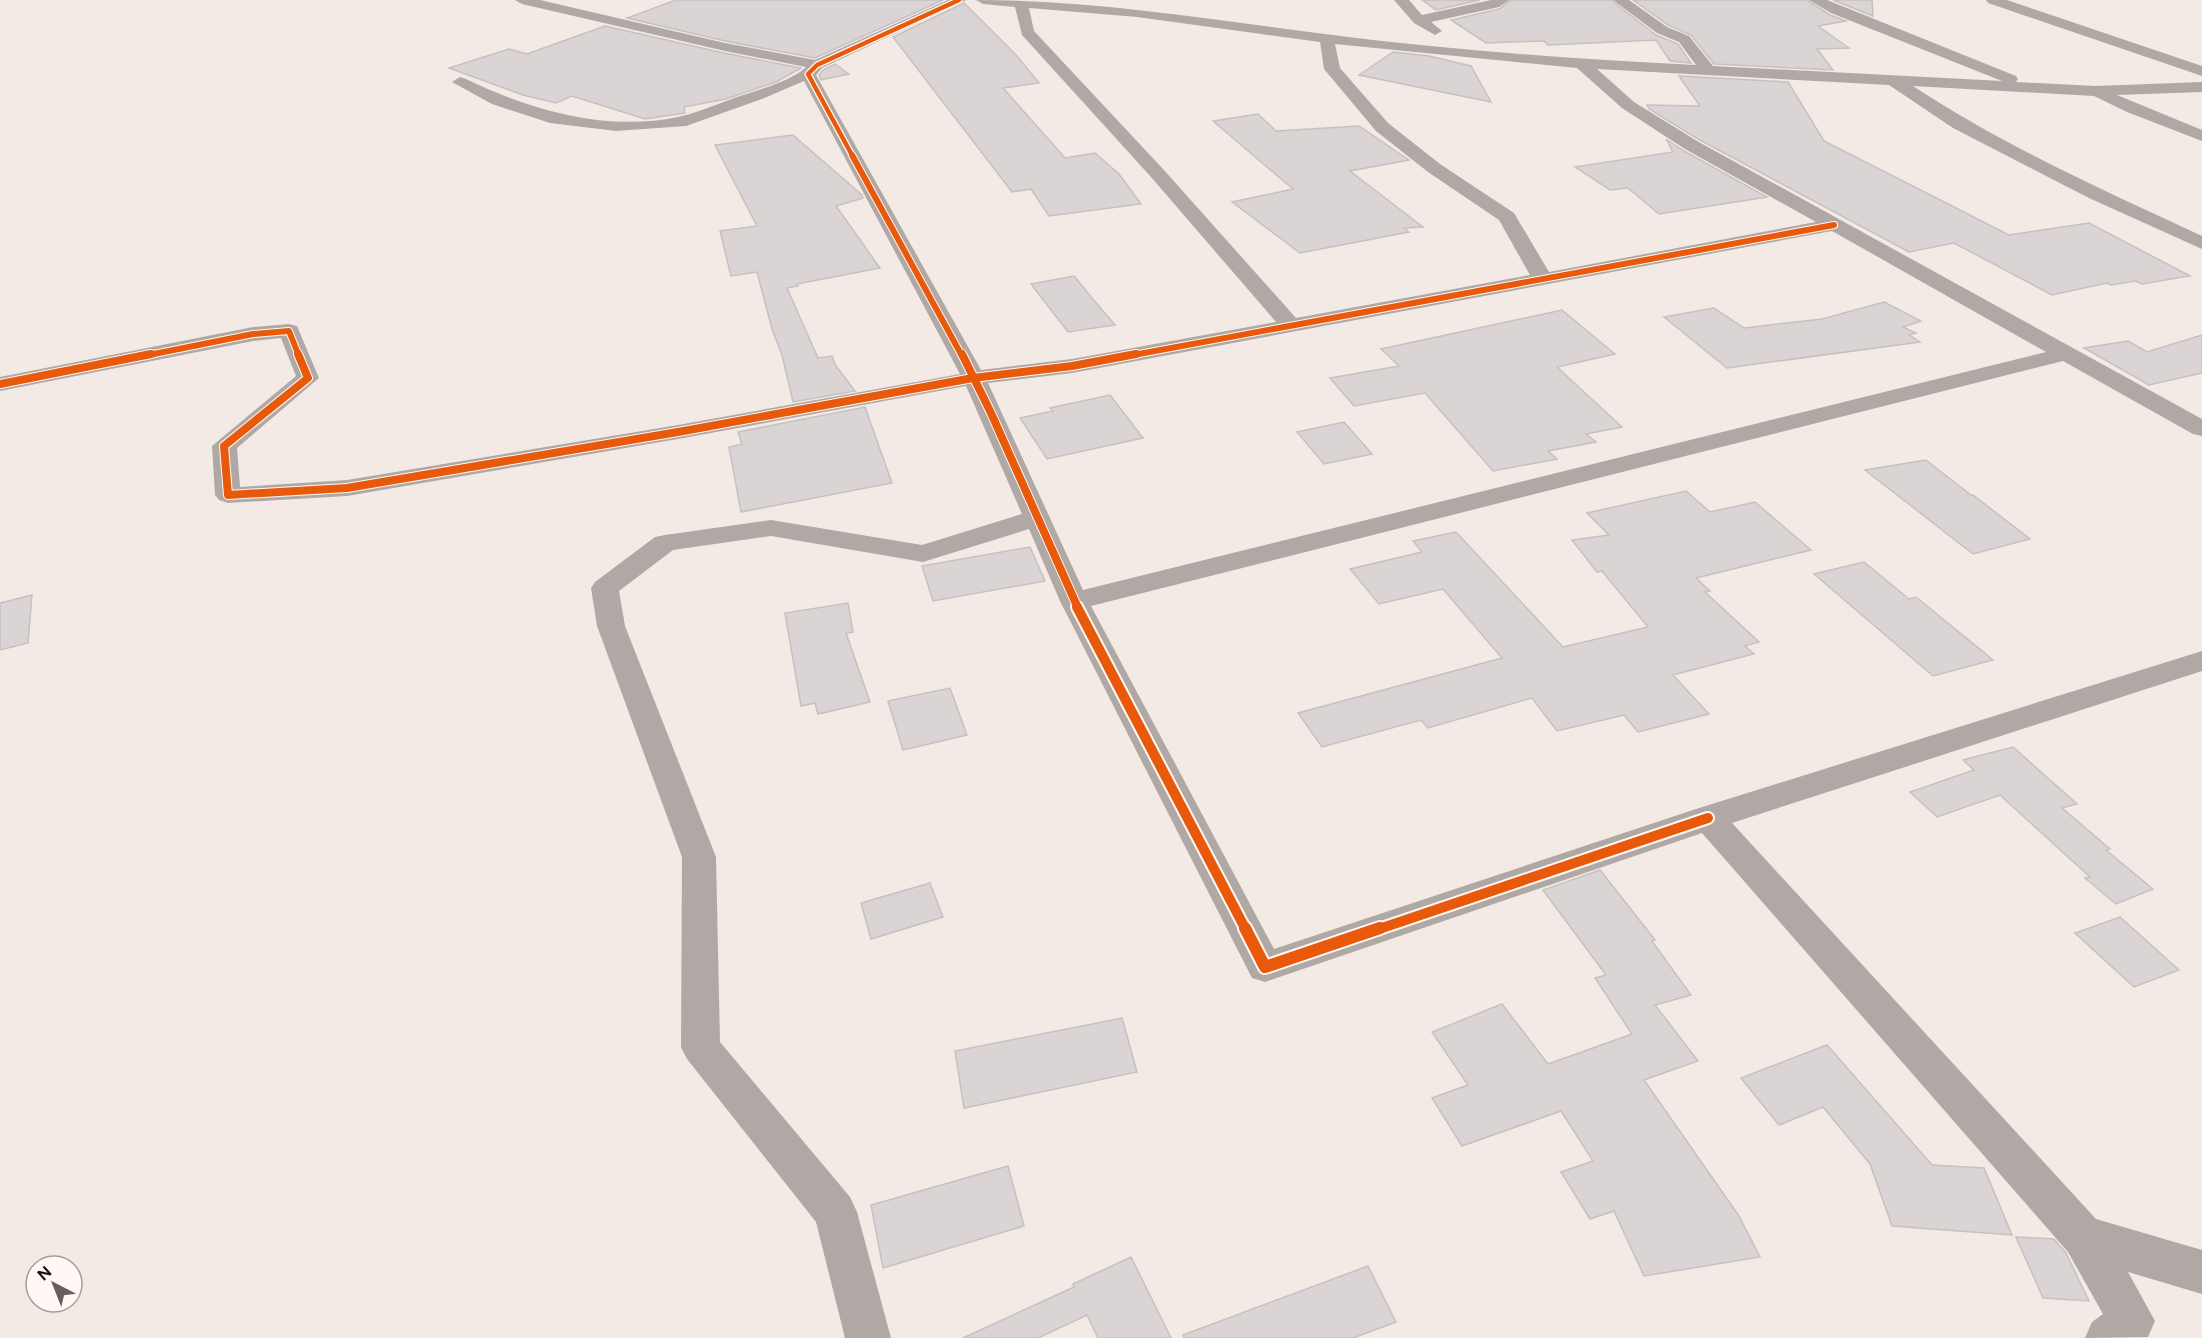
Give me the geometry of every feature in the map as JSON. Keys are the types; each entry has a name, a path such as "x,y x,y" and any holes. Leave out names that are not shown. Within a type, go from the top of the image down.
{"street":[{"path":"522,0 812,69 974,378 1074,601 1265,967 1708,818 2202,661"},
{"path":"460,82 498,101 556,120 616,126 680,122 756,96 959,0"},
{"path":"983,0 1140,6 1327,39 1581,64 2096,91 2202,87"},
{"path":"1401,0 1419,20 1464,52"},
{"path":"1419,20 1494,4 1503,0"},
{"path":"1620,0 1662,30 1684,39 1708,70"},
{"path":"1816,0 2033,88"},
{"path":"1993,0 2202,71"},
{"path":"1021,3 1027,32 1157,172 1291,325"},
{"path":"1327,39 1332,69 1383,127 1434,168 1507,218 1542,278"},
{"path":"1581,64 1628,105 1690,145 2068,352 2202,429"},
{"path":"1894,81 1959,124 2096,194 2202,243"},
{"path":"2096,91 2133,109 2202,136"},
{"path":"0,384 253,334 289,331 308,378 224,446 228,495 347,488 678,432 974,378 1072,366 1834,225"},
{"path":"1074,601 2068,352"},
{"path":"868,1338 835,1212 701,1047 699,856 611,626 605,588 664,543 771,528 922,554 1037,518"},
{"path":"1708,818 2084,1237 2132,1321 2108,1338"},
{"path":"2084,1237 2202,1272"}],"building":[{"path":"676,0 943,0 815,58 725,41 627,18"},
{"path":"1422,0 1480,0 1436,10"},
{"path":"1512,0 1611,0 1656,35 1678,44 1691,63 1670,61 1656,40 1548,45 1544,41 1486,43 1451,20 1499,9"},
{"path":"1633,0 1807,0 1830,15 1846,21 1818,26 1849,48 1817,49 1833,70 1714,64 1691,35 1668,25"},
{"path":"1833,0 1872,0 1873,16"},
{"path":"964,3 1017,56 1039,83 1003,88 1065,158 1095,153 1119,174 1141,204 1049,216 1031,189 1012,192 893,37"},
{"path":"605,26 801,68 776,82 726,99 684,107 685,113 645,119 572,96 556,103 523,95 449,68 509,49 527,54"},
{"path":"1393,52 1429,56 1471,66 1491,102 1359,75"},
{"path":"835,64 849,74 821,80 819,75 823,70"},
{"path":"1679,76 1788,82 1824,141 2009,235 2089,223 2190,276 2142,284 2135,281 2111,285 2107,283 2052,295 1954,243 1909,252 1698,139 1649,109 1647,105 1700,106"},
{"path":"1258,114 1276,131 1359,126 1409,160 1350,171 1423,227 1404,228 1409,232 1300,253 1232,202 1293,189 1213,121"},
{"path":"793,135 862,195 863,198 836,206 880,268 797,284 798,286 787,288 818,358 832,356 836,366 855,391 793,402 782,355 772,329 757,272 731,276 720,231 757,226 715,145"},
{"path":"1666,139 1767,197 1659,214 1628,188 1610,190 1575,167 1673,152"},
{"path":"1074,276 1115,325 1068,332 1031,284"},
{"path":"1884,302 1921,321 1903,327 1916,333 1909,335 1920,342 1727,368 1664,317 1714,308 1744,328 1822,319"},
{"path":"1562,310 1615,354 1557,367 1622,427 1586,434 1596,442 1548,451 1557,459 1493,471 1425,393 1354,406 1330,378 1399,366 1381,349"},
{"path":"2202,335 2202,373 2149,385 2084,348 2128,341 2147,352"},
{"path":"1110,395 1143,438 1047,459 1020,418 1053,411 1050,408"},
{"path":"865,407 892,483 741,512 729,447 742,444 738,432"},
{"path":"1344,422 1372,454 1324,464 1297,432"},
{"path":"1926,460 2030,539 1973,554 1865,470"},
{"path":"1686,491 1710,512 1755,502 1811,550 1696,578 1710,591 1705,592 1759,642 1745,646 1754,654 1673,675 1709,714 1638,732 1624,715 1557,731 1532,698 1428,728 1421,720 1322,747 1298,713 1502,658 1443,589 1379,604 1350,569 1422,552 1413,541 1456,532 1563,647 1648,627 1602,571 1597,572 1572,540 1609,535 1587,513"},
{"path":"1030,547 1045,581 933,601 922,566"},
{"path":"1864,562 1909,599 1916,597 1993,660 1933,676 1814,574"},
{"path":"32,595 28,643 0,650 0,603"},
{"path":"848,603 853,632 846,633 870,702 818,714 815,703 801,706 785,613"},
{"path":"950,688 967,735 903,750 888,701"},
{"path":"2013,747 2077,804 2062,808 2110,849 2106,850 2153,889 2116,904 2085,878 2090,877 2000,795 1937,817 1910,792 1974,770 1963,760"},
{"path":"1600,870 1655,940 1652,941 1691,995 1655,1005 1698,1061 1644,1080 1739,1216 1760,1257 1644,1276 1614,1211 1590,1219 1561,1172 1593,1161 1561,1111 1462,1146 1432,1098 1468,1085 1432,1032 1502,1004 1548,1064 1632,1034 1595,978 1606,975 1543,890"},
{"path":"930,883 943,917 871,939 861,903"},
{"path":"2120,917 2179,970 2134,987 2075,933"},
{"path":"1122,1018 1137,1072 964,1108 955,1051"},
{"path":"1827,1045 1932,1165 1984,1168 2012,1235 1892,1226 1870,1164 1823,1107 1779,1125 1741,1078"},
{"path":"1008,1166 1024,1226 883,1268 871,1205"},
{"path":"2016,1237 2054,1239 2066,1253 2089,1301 2043,1298"},
{"path":"1131,1257 1171,1338 1098,1338 1087,1315 1038,1338 963,1338 1074,1287 1073,1284"},
{"path":"1368,1266 1396,1322 1353,1338 1184,1338 1183,1335"}],"cycle path":[{"path":"959,0 817,65 808,74 955,341 991,413 1074,601 1265,967 1708,818"},
{"path":"0,384 253,334 289,331 308,378 224,446 228,495 347,488 678,432 973,378 1072,366 1834,225"}]}
